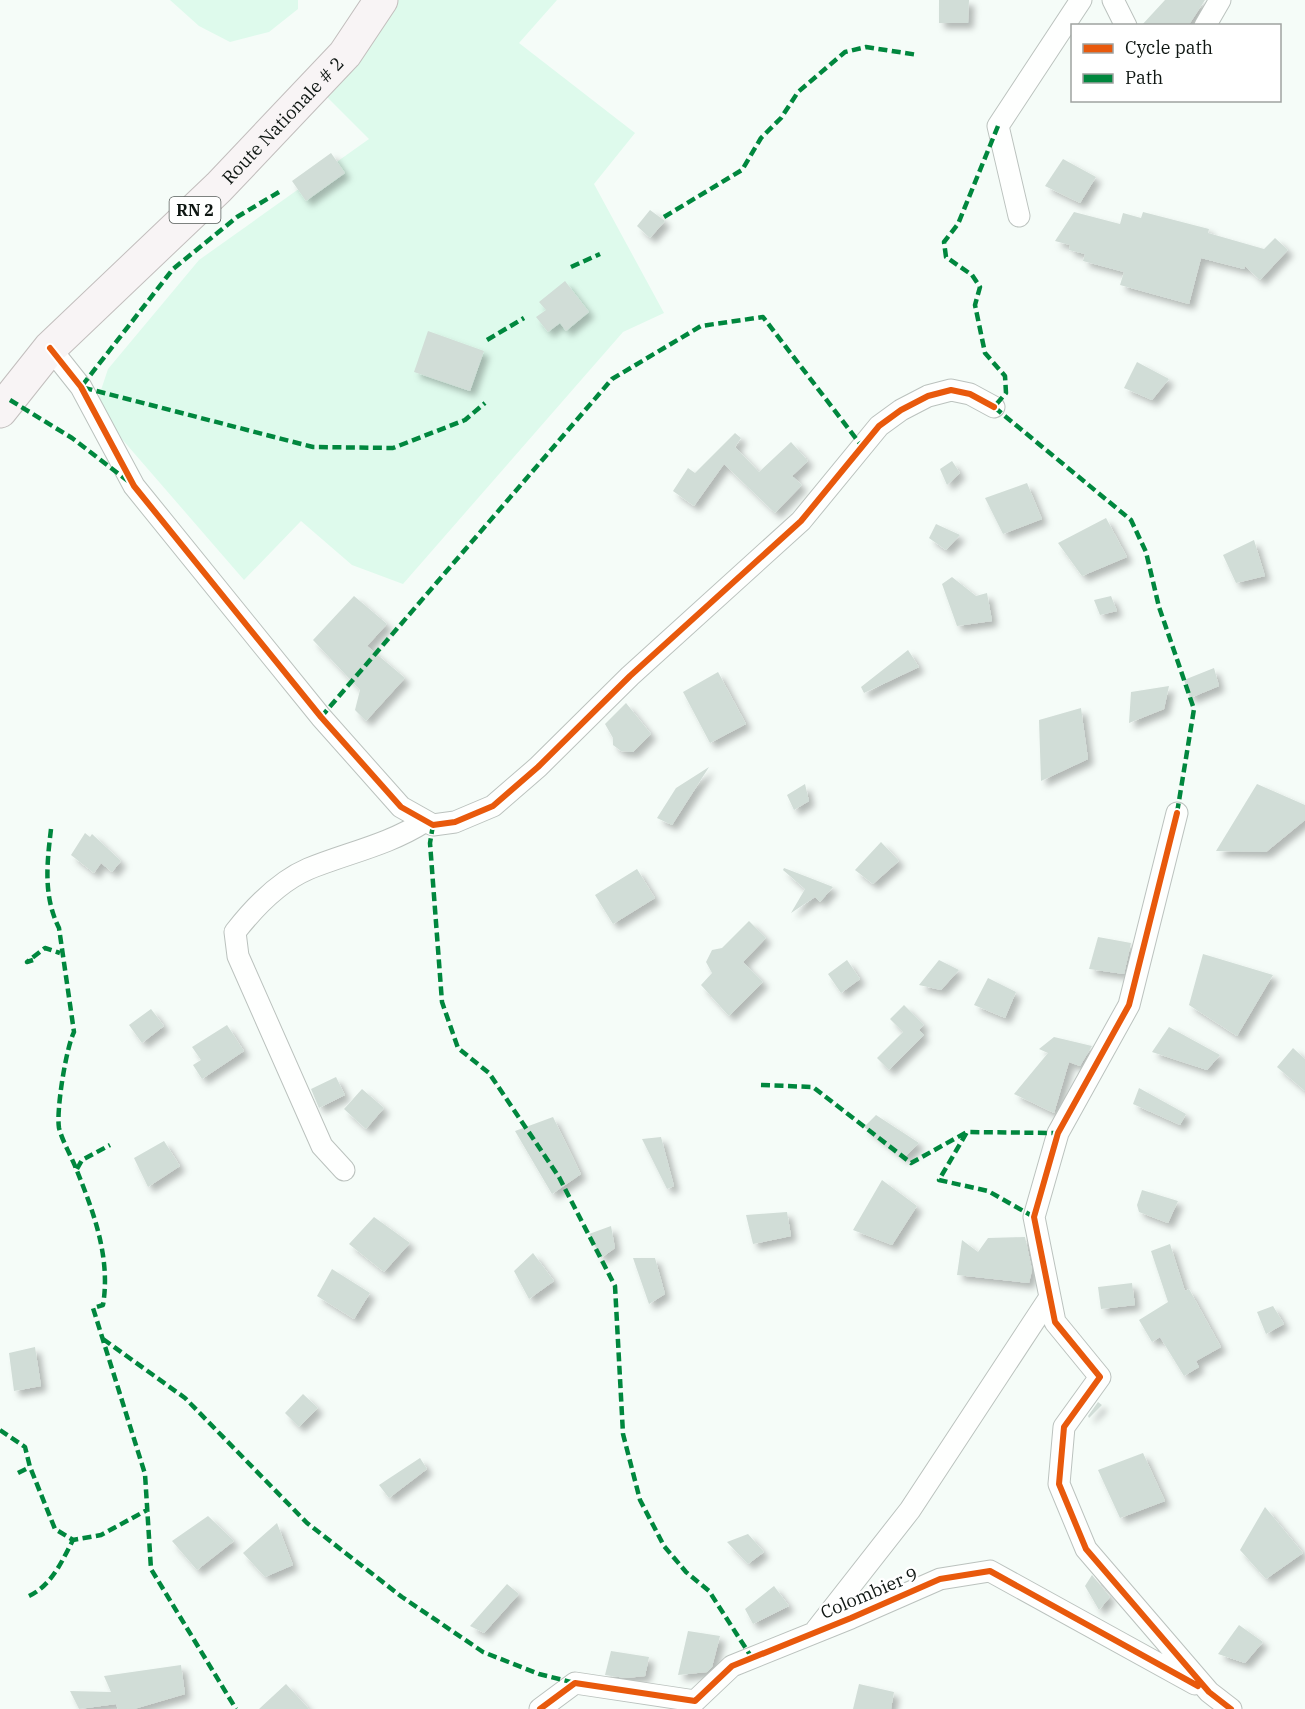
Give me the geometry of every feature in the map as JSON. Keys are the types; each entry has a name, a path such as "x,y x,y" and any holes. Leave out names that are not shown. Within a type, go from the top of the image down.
{"main road":[{"name":"Route Nationale # 2","path":"0,411 50,348 227,179 345,54 381,0"}],"street":[{"path":"1019,216 998,126 1081,0"},
{"path":"1113,0 1125,24"},
{"path":"1206,24 1220,0"},
{"path":"50,348 81,387 134,486 321,717 401,807 433,825 455,822 493,806 538,767 630,676 801,521 879,426 901,410 928,396 951,390 970,394 994,407"},
{"path":"1177,813 1129,1005 1058,1133 1034,1217 1055,1322 1100,1377 1064,1427 1059,1484 1086,1550 1209,1692 1231,1709"},
{"path":"344,1170 322,1146 238,956 235,932 256,906 306,870 388,842 424,822"},
{"path":"814,1633 910,1510 1050,1297"},
{"name":"Colombier 9","path":"540,1709 575,1683 695,1701 732,1666 940,1579 990,1571 1209,1692"}],"green space":[{"path":"170,0 298,0 298,9 269,32 230,42 199,26"},
{"path":"394,0 557,0 519,43 635,133 594,184 664,313 623,332 403,584 352,565 301,521 244,580 95,408 108,369 199,260 369,139 325,95"}],"building":[{"path":"939,0 969,0 968,23 939,23"},
{"path":"1165,0 1205,0 1189,24 1143,24"},
{"path":"331,153 345,173 306,201 292,181"},
{"path":"1063,159 1096,177 1080,203 1045,186"},
{"path":"650,210 665,221 650,238 637,226"},
{"path":"1074,212 1120,224 1123,213 1141,218 1143,212 1209,229 1208,233 1264,249 1275,238 1288,250 1260,280 1245,266 1244,269 1201,258 1189,304 1120,285 1124,272 1083,261 1085,254 1069,250 1070,245 1055,241"},
{"path":"565,281 589,312 566,331 560,323 548,332 536,317 546,310 539,302"},
{"path":"428,331 484,351 470,391 414,372"},
{"path":"1137,362 1169,379 1152,400 1124,388"},
{"path":"735,433 741,438 735,447 759,472 791,442 808,461 792,476 802,485 775,513 724,464 694,506 673,491 688,468 695,473"},
{"path":"952,461 960,473 947,485 940,469"},
{"path":"1027,483 1042,519 1003,534 985,498"},
{"path":"1106,518 1127,557 1082,576 1058,543"},
{"path":"936,524 960,535 946,550 929,538"},
{"path":"1254,540 1265,576 1236,583 1223,555"},
{"path":"952,577 976,596 987,593 992,621 957,626 942,584"},
{"path":"354,596 387,624 367,646 405,678 366,721 355,710 360,690 313,640"},
{"path":"1111,596 1117,611 1100,615 1094,600"},
{"path":"908,650 919,667 864,693 861,687"},
{"path":"1214,668 1219,686 1190,698 1184,680"},
{"path":"718,672 746,724 710,743 683,692"},
{"path":"1169,686 1164,709 1129,723 1131,692"},
{"path":"626,703 651,734 633,752 621,751 613,745 613,738 605,724"},
{"path":"1081,708 1088,759 1041,781 1039,720"},
{"path":"709,767 672,825 657,818 676,788"},
{"path":"805,784 809,801 794,810 787,795"},
{"path":"1257,784 1305,805 1305,820 1266,852 1216,851"},
{"path":"85,833 90,837 92,834 121,861 112,872 101,863 94,873 71,855"},
{"path":"881,842 899,861 873,884 855,870"},
{"path":"784,868 833,887 820,902 815,897 791,913 805,889 783,870"},
{"path":"637,869 655,898 613,924 595,895"},
{"path":"749,921 766,938 743,962 763,982 729,1016 701,985 712,973 706,962 712,950 722,948"},
{"path":"1098,937 1131,943 1124,974 1089,969"},
{"path":"1203,954 1273,975 1237,1036 1189,1005"},
{"path":"847,960 860,979 841,993 828,974"},
{"path":"939,960 959,970 941,990 919,985"},
{"path":"988,978 1016,992 1005,1018 974,1005"},
{"path":"904,1005 924,1025 919,1030 924,1035 889,1070 877,1058 903,1032 890,1019"},
{"path":"151,1009 164,1026 142,1043 129,1025"},
{"path":"227,1025 244,1051 202,1079 193,1065 201,1060 192,1047"},
{"path":"1169,1027 1220,1055 1207,1070 1152,1052"},
{"path":"1054,1037 1092,1046 1080,1066 1069,1062 1054,1113 1014,1094 1048,1053 1039,1049"},
{"path":"1293,1048 1305,1059 1305,1091 1277,1067"},
{"path":"336,1077 345,1095 319,1108 311,1089"},
{"path":"1139,1088 1186,1114 1180,1125 1133,1104"},
{"path":"362,1089 384,1108 366,1129 344,1109"},
{"path":"876,1115 919,1143 904,1158 864,1127"},
{"path":"553,1117 581,1174 552,1194 515,1131"},
{"path":"661,1137 674,1186 667,1189 642,1139"},
{"path":"164,1141 180,1166 148,1187 134,1158"},
{"path":"882,1180 917,1206 892,1245 853,1230"},
{"path":"1142,1190 1178,1201 1168,1223 1139,1212 1137,1205"},
{"path":"787,1212 791,1236 753,1244 746,1215"},
{"path":"374,1217 410,1243 384,1272 349,1244"},
{"path":"611,1226 615,1248 601,1258 589,1234"},
{"path":"1025,1237 1032,1270 1029,1283 957,1275 962,1240 978,1252 988,1238"},
{"path":"1170,1244 1185,1291 1189,1289 1221,1347 1196,1361 1199,1367 1184,1376 1160,1337 1152,1342 1139,1320 1168,1302 1151,1251"},
{"path":"533,1253 554,1281 529,1299 514,1271"},
{"path":"633,1258 655,1258 665,1294 649,1304"},
{"path":"332,1269 370,1293 354,1319 317,1296"},
{"path":"1132,1283 1135,1305 1101,1309 1098,1287"},
{"path":"1273,1306 1284,1324 1266,1334 1257,1312"},
{"path":"35,1347 41,1386 14,1391 9,1353"},
{"path":"303,1394 318,1408 299,1427 285,1413"},
{"path":"1098,1402 1102,1405 1089,1418 1088,1416"},
{"path":"1143,1453 1165,1501 1120,1518 1098,1470"},
{"path":"420,1458 427,1469 389,1498 379,1485"},
{"path":"1265,1507 1303,1553 1266,1579 1240,1550"},
{"path":"208,1516 234,1541 197,1570 172,1541"},
{"path":"277,1523 293,1565 265,1577 243,1553"},
{"path":"748,1534 764,1552 748,1564 727,1542"},
{"path":"1092,1575 1110,1597 1099,1610 1085,1586"},
{"path":"507,1584 519,1594 484,1633 470,1626"},
{"path":"774,1586 789,1606 753,1624 745,1609"},
{"path":"1239,1625 1263,1642 1245,1663 1218,1654"},
{"path":"688,1631 720,1636 712,1667 707,1672 678,1675"},
{"path":"611,1651 649,1657 645,1676 626,1678 605,1675"},
{"path":"181,1665 185,1694 134,1709 118,1709 116,1704 79,1709 70,1691 111,1692 104,1676"},
{"path":"286,1684 309,1709 259,1709"},
{"path":"859,1684 894,1692 891,1709 853,1709"}],"marked path":[{"path":"664,217 742,170 761,138 781,118 798,92 845,52 866,47 918,55"},
{"path":"998,126 958,224 944,242 946,257 972,275 980,287 975,305 985,353 1005,376 1006,393 994,407 1131,520 1146,552 1159,607 1194,709 1177,813"},
{"path":"279,192 237,217 173,269 81,387 313,447 393,448 465,420 485,403"},
{"path":"571,267 600,254"},
{"path":"321,717 612,379 701,326 763,317 861,445"},
{"path":"487,340 524,318"},
{"path":"10,400 72,438 128,481"},
{"path":"433,825 430,843 442,1002 458,1048 489,1073 559,1177 615,1286 623,1434 640,1500 664,1546 686,1572 709,1591 752,1658"},
{"path":"51,829 48,892 59,928 74,1032 62,1080 58,1120 62,1137 88,1200 99,1234 105,1269 105,1287 103,1305 93,1308 145,1474 151,1569 236,1709"},
{"path":"33,960 27,962 45,948 60,953"},
{"path":"761,1085 813,1087 911,1163 967,1132"},
{"path":"1034,1217 988,1191 939,1180 967,1132 1058,1133"},
{"path":"77,1169 82,1160 110,1145"},
{"path":"103,1339 185,1398 307,1523 402,1597 483,1652 539,1674 575,1683"},
{"path":"0,1430 25,1447 30,1467 55,1529 73,1540 101,1535 147,1510"},
{"path":"18,1473 30,1467"},
{"path":"29,1596 50,1579 73,1540"}],"cycle path":[{"path":"50,348 81,387 134,486 321,717 401,807 433,825 455,822 493,806 538,767 630,676 801,521 879,426 901,410 928,396 951,390 970,394 994,407"},
{"path":"1177,813 1129,1005 1058,1133 1034,1217 1055,1322 1100,1377 1064,1427 1059,1484 1086,1549 1209,1692 1231,1709"},
{"path":"540,1709 575,1683 695,1701 732,1666 940,1579 990,1571 1198,1686"}]}
